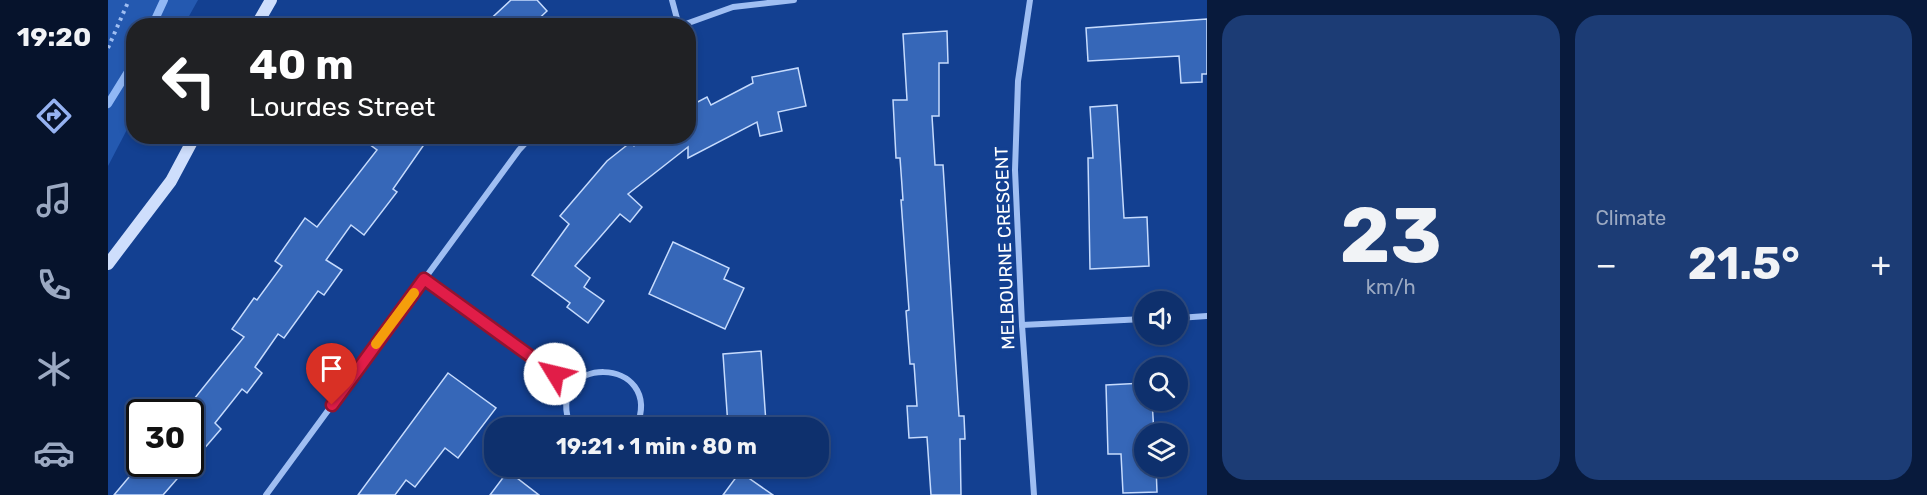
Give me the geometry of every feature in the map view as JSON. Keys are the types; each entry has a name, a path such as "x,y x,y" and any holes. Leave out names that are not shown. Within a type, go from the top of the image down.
{"main road":[{"path":"260,18 270,0"},
{"path":"108,264 171,181 191,144"}],"street":[{"path":"672,0 677,18"},
{"path":"696,20 733,7 794,0"},
{"name":"MELBOURNE CRESCENT","path":"1030,0 1018,81 1015,170 1022,325 1034,495"},
{"path":"266,495 525,144"},
{"path":"424,279 572,387"},
{"path":"1188,317 1207,316"},
{"path":"1022,325 1134,319"},
{"path":"566,417 567,398 572,387 589,373 606,370 627,379 636,388 641,401 640,417"}],"path":[{"path":"108,48 129,0"}],"shaded area":[{"path":"108,0 198,0 188,18 126,18 126,131 108,166"}],"building":[{"path":"511,0 537,0 547,11 540,18 492,18"},
{"path":"1207,19 1207,74 1202,74 1202,82 1181,83 1179,56 1088,61 1086,28"},
{"path":"947,31 948,63 939,63 939,116 932,116 935,165 943,165 959,416 964,416 965,439 960,439 961,495 931,495 927,437 909,438 907,406 917,406 914,364 910,364 906,311 909,310 901,200 903,200 900,158 896,158 893,100 907,100 903,34"},
{"path":"798,68 806,106 778,112 782,131 760,136 757,122 688,158 688,147 628,194 642,207 630,222 620,214 575,266 590,278 584,287 604,301 588,323 567,307 570,303 532,275 569,224 560,216 607,161 628,144 634,146 636,144 696,144 696,103 707,97 711,105 753,83 752,77"},
{"path":"1117,105 1124,218 1147,217 1149,266 1090,269 1088,158 1093,158 1090,107"},
{"path":"369,144 424,144 393,189 397,192 364,235 351,225 326,260 342,270 324,295 318,291 284,338 278,334 255,367 262,373 247,393 242,389 215,423 221,429 204,449 204,399 194,399 244,337 232,329 254,298 257,300 282,266 275,261 305,218 317,227 377,150"},
{"path":"673,242 729,268 724,279 744,288 725,329 649,294"},
{"path":"761,351 766,417 727,417 723,354"},
{"path":"448,373 496,408 489,417 484,417 484,424 458,458 445,448 415,487 406,480 395,495 358,495"},
{"path":"1134,384 1134,411 1153,411 1153,423 1134,423 1134,477 1156,477 1157,492 1123,493 1121,454 1108,454 1106,385"},
{"path":"129,477 179,477 163,495 114,495"},
{"path":"504,477 516,477 539,495 490,495"},
{"path":"736,477 747,477 773,495 723,495"}],"waterway":[{"path":"156,18 164,0"},
{"path":"108,104 126,75"}],"slow traffic":[{"path":"376,344 414,293"}],"route":[{"path":"332,405 424,279 555,374"}]}
